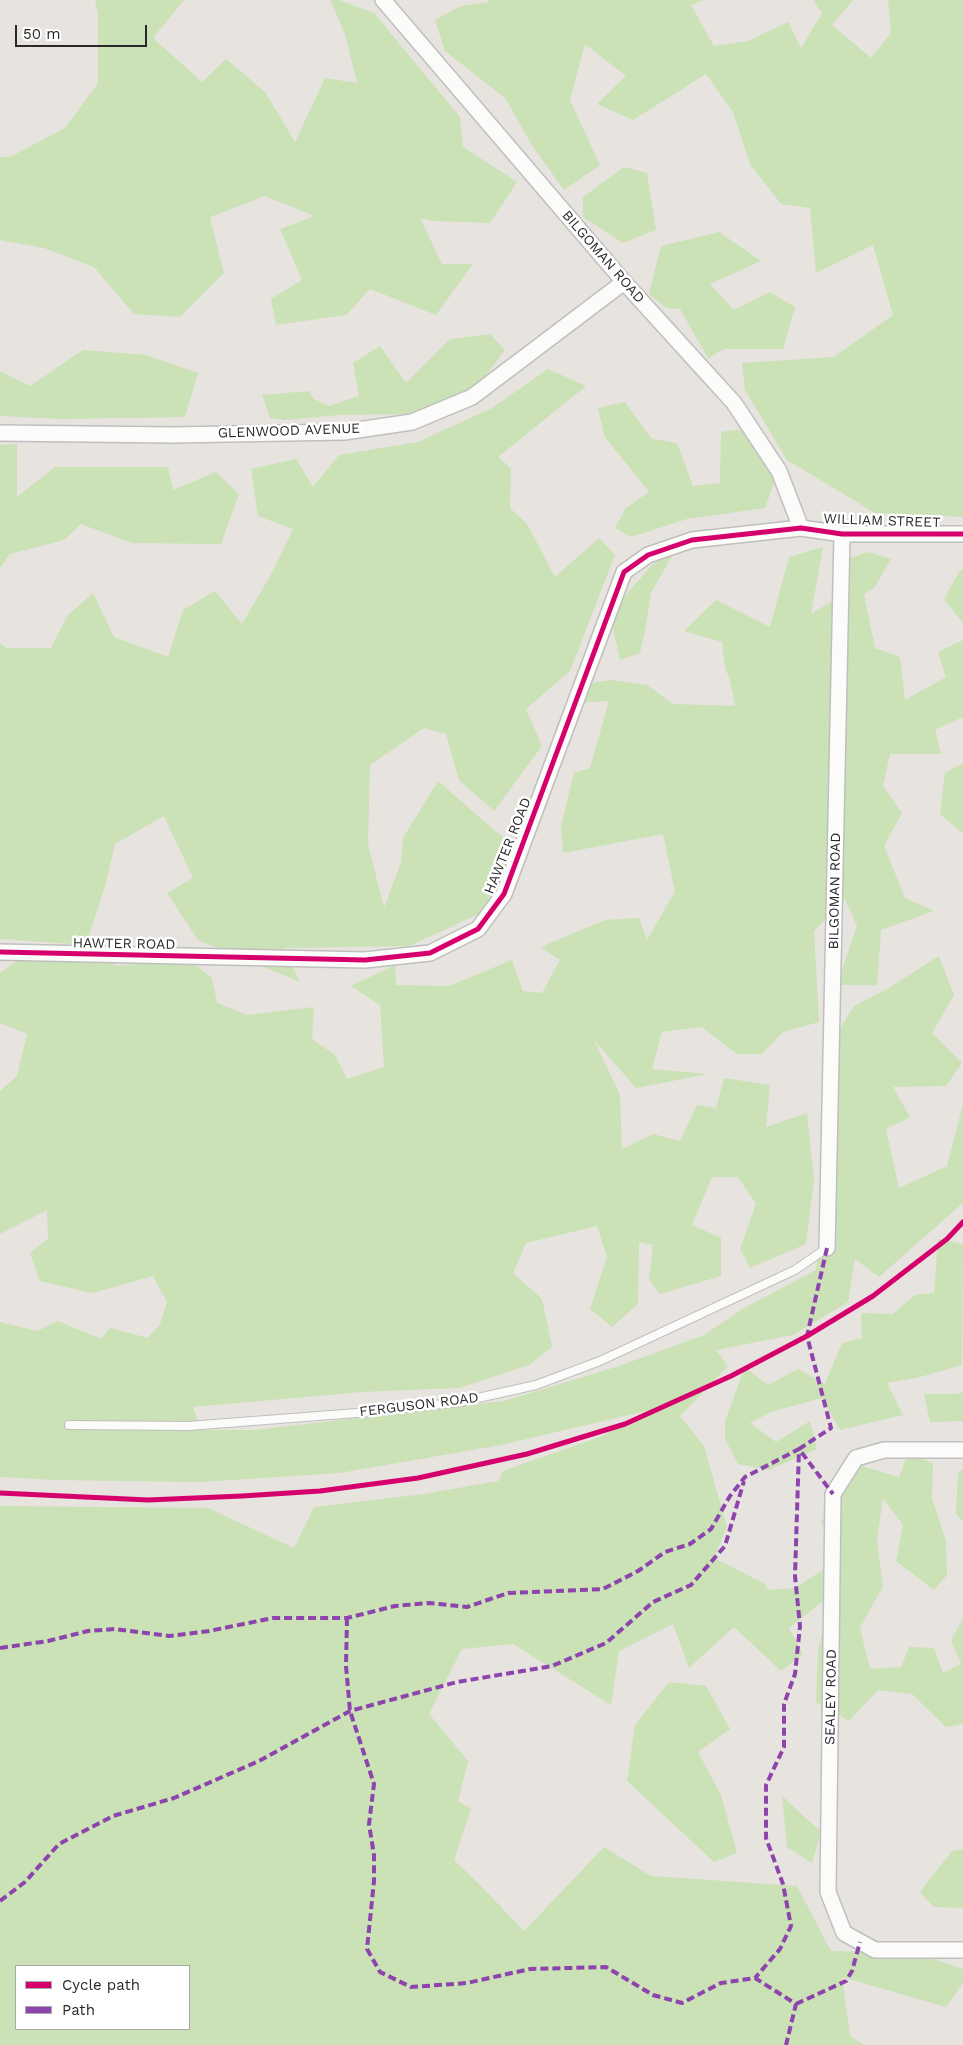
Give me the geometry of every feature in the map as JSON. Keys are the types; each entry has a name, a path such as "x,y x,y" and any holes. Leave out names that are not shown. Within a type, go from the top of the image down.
{"street":[{"name":"BILGOMAN ROAD","path":"383,0 624,282 734,403 778,471 801,528"},
{"name":"GLENWOOD AVENUE","path":"0,433 344,432 412,422 472,397 624,282"},
{"name":"WILLIAM STREET","path":"801,528 842,534 963,534"},
{"name":"HAWTER ROAD","path":"0,952 365,960 430,953 478,930 504,894 624,572 648,555 692,540 801,528"},
{"name":"BILGOMAN ROAD","path":"827,1248 842,534"},
{"name":"SEALEY ROAD","path":"963,1450 884,1450 856,1458 833,1494 828,1892 844,1933 875,1950 963,1950"}],"lane":[{"name":"FERGUSON ROAD","path":"69,1425 188,1426 370,1412 460,1402 536,1385 600,1361 795,1270 827,1248"}],"green space":[{"path":"95,0 184,0 153,38 202,82 226,59 265,92 295,142 325,78 357,83 345,34 330,0 339,0 374,13 460,117 463,147 517,182 490,223 434,221 420,218 442,264 473,264 436,315 370,289 346,315 276,325 271,299 302,280 280,229 315,216 265,196 210,217 224,273 180,317 134,314 94,267 44,248 0,240 0,157 10,157 65,128 98,83 98,13"},
{"path":"488,0 704,0 691,5 714,46 748,41 788,22 801,48 822,13 813,0 853,0 832,25 871,58 891,33 888,0 963,0 963,517 875,513 787,460 745,390 742,363 834,357 893,315 873,245 816,273 810,208 781,204 750,164 733,112 706,74 633,120 597,104 626,76 585,44 570,100 600,165 564,190 533,147 505,98 445,51 435,20 461,6 489,2"},
{"path":"624,167 647,173 656,230 623,243 583,217 583,197"},
{"path":"719,232 761,261 710,284 734,310 770,292 795,307 783,349 724,349 708,358 680,309 666,308 649,294 661,246"},
{"path":"490,334 505,350 474,391 411,414 339,415 285,420 270,418 262,395 309,391 314,399 329,406 359,396 353,363 380,346 406,383 450,339"},
{"path":"83,350 146,355 198,373 185,417 61,419 0,416 0,371 30,386"},
{"path":"548,369 586,386 498,457 511,468 510,508 527,524 555,577 599,538 615,555 570,671 526,709 542,746 494,811 459,780 446,734 424,728 370,765 368,844 384,908 401,862 403,838 438,781 495,831 526,853 494,907 409,946 283,948 300,982 198,940 167,893 193,878 164,816 115,844 106,883 86,945 0,939 0,643 6,648 51,648 68,615 93,593 114,637 168,657 183,610 215,591 242,624 274,569 293,529 258,516 251,469 296,459 313,487 339,455 418,442 492,408"},
{"path":"625,402 652,439 677,443 693,486 720,483 721,432 749,428 775,480 765,508 687,519 631,537 615,528 626,508 649,492 605,437 598,408"},
{"path":"17,444 17,497 55,467 168,467 173,490 216,472 239,494 221,544 132,543 81,524 64,540 10,554 0,568 0,445"},
{"path":"677,547 651,593 640,653 620,660 610,613 652,565"},
{"path":"823,547 811,614 832,601 846,559 869,552 891,559 874,588 864,594 875,648 900,657 905,700 946,677 938,652 963,640 963,717 935,730 941,754 890,754 883,786 902,813 884,846 905,898 934,911 881,930 877,985 837,985 857,926 845,899 814,931 819,1022 783,1032 762,1054 737,1054 702,1027 662,1032 652,1069 708,1074 636,1088 594,1040 620,1095 622,1149 653,1134 680,1141 697,1105 716,1108 724,1078 770,1085 766,1127 807,1113 814,1180 806,1244 750,1268 740,1249 756,1204 738,1177 712,1177 692,1225 721,1238 721,1276 660,1294 649,1280 653,1245 639,1242 638,1304 612,1327 590,1309 607,1257 597,1226 526,1243 513,1273 542,1299 552,1347 529,1365 459,1388 362,1392 193,1407 201,1430 254,1430 504,1401 619,1366 704,1335 744,1308 816,1270 822,1231 831,1043 854,1006 887,989 939,956 954,995 932,1033 962,1063 946,1086 893,1087 910,1117 886,1129 899,1188 947,1166 963,1104 963,1203 879,1277 855,1259 848,1302 793,1335 716,1350 728,1366 680,1416 704,1446 727,1527 714,1558 765,1584 768,1590 795,1588 841,1558 821,1522 862,1466 899,1477 908,1454 933,1463 932,1498 946,1541 947,1575 934,1590 896,1561 903,1525 883,1498 877,1540 883,1586 860,1628 870,1669 901,1667 909,1647 934,1648 943,1673 961,1664 951,1641 963,1618 963,1724 946,1727 912,1694 878,1690 849,1721 816,1702 818,1649 834,1592 789,1628 803,1654 781,1671 734,1627 689,1668 673,1624 619,1651 611,1705 513,1644 462,1649 429,1714 468,1761 458,1801 471,1809 454,1860 524,1931 604,1847 651,1876 797,1886 831,1951 916,1953 963,1969 963,1983 946,2007 842,1977 850,2036 864,2045 0,2045 0,1506 208,1508 294,1548 314,1507 424,1494 498,1481 503,1471 605,1435 646,1411 501,1445 340,1473 200,1482 53,1480 0,1477 0,1322 37,1331 58,1321 101,1339 110,1328 148,1338 160,1324 167,1302 153,1276 92,1293 40,1281 30,1253 48,1239 47,1210 0,1234 0,1091 17,1076 27,1034 0,1023 0,973 18,960 86,949 118,966 186,958 212,978 217,1003 247,1015 314,1007 312,1039 335,1055 347,1079 384,1067 380,1005 351,986 395,965 396,985 449,986 512,960 523,991 542,993 560,960 541,947 605,920 639,918 647,940 675,892 663,834 563,853 561,826 574,773 590,768 609,701 575,703 591,683 611,680 647,685 673,704 735,706 730,680 725,668 722,642 684,631 716,600 770,627 789,557"},
{"path":"963,569 963,623 944,599 959,572"},
{"path":"963,763 963,834 940,814 945,773"},
{"path":"938,1239 963,1244 962,1365 920,1377 887,1383 903,1415 840,1430 822,1398 771,1412 750,1423 776,1442 810,1421 817,1449 769,1470 738,1464 725,1439 725,1421 745,1367 768,1385 798,1369 825,1384 842,1343 862,1338 861,1313 893,1314 915,1295 934,1293"},
{"path":"963,1392 963,1421 930,1422 924,1394 956,1394"},
{"path":"963,1469 963,1522 956,1514 958,1472"},
{"path":"669,1682 706,1686 730,1729 698,1752 721,1795 737,1853 714,1862 627,1781 635,1725"},
{"path":"782,1796 821,1832 812,1863 787,1847"},
{"path":"963,1849 963,1908 934,1907 920,1892 952,1851"}],"marked path":[{"path":"827,1248 807,1336 831,1428 799,1449 833,1494"},
{"path":"0,1648 48,1641 88,1631 115,1629 169,1636 209,1631 273,1618 347,1618 395,1606 429,1603 467,1607 508,1593 603,1589 638,1571 665,1552 690,1544 711,1529 730,1496 745,1477 799,1449 795,1576 800,1626 795,1674 784,1704 784,1747 766,1785 766,1838 783,1884 791,1926 780,1949 755,1978"},
{"path":"0,1901 25,1882 59,1844 113,1816 174,1798 259,1761 350,1711 457,1682 552,1666 606,1643 653,1602 691,1585 725,1546 744,1481"},
{"path":"347,1618 346,1666 350,1711 374,1784 369,1824 374,1855 374,1881 367,1949 380,1972 411,1987 467,1983 530,1969 606,1967 653,1995 682,2003 721,1983 755,1978 796,2004 786,2045"},
{"path":"796,2004 846,1981 852,1971 860,1942"}],"cycle path":[{"path":"0,952 365,960 430,953 478,929 504,894 624,572 648,555 692,540 801,528 842,534 963,534"},
{"path":"0,1493 148,1500 320,1491 418,1478 527,1454 625,1424 731,1376 807,1336 873,1296 947,1239 963,1222"}]}
